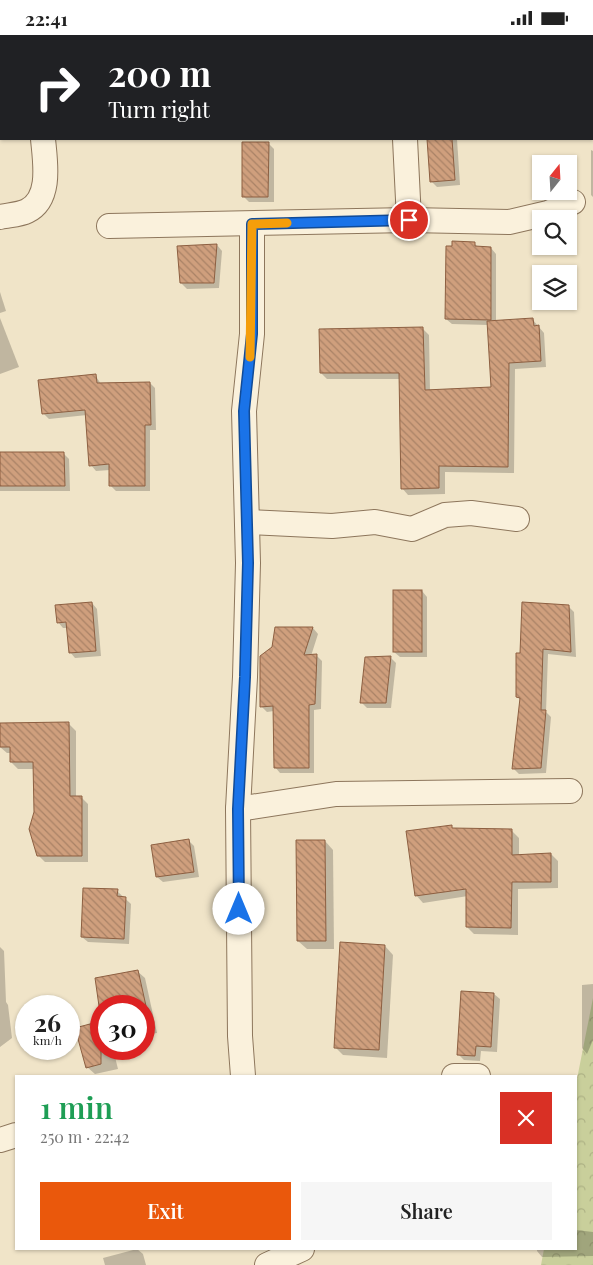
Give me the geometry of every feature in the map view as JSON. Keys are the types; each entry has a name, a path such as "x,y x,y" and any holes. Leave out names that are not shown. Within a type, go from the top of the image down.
{"street":[{"path":"0,217 28,211 41,197 45,179 43,140"},
{"path":"405,140 409,220"},
{"path":"109,226 409,220 509,222 548,213 573,202"},
{"path":"244,1075 240,1036 238,809 245,677 247,522 244,411 252,334 252,224"},
{"path":"247,522 332,526 375,521 412,529 445,515 454,514 471,513 517,519"},
{"path":"238,809 336,794 570,791"},
{"path":"0,1140 15,1135"},
{"path":"267,1265 300,1250"}],"green space":[{"path":"593,998 593,1265 541,1265 544,1250 577,1250 577,1079"}],"building":[{"path":"427,140 452,140 455,180 430,182"},
{"path":"242,142 269,142 268,197 242,197"},
{"path":"452,241 475,242 475,246 491,247 491,320 445,319 446,246 452,246"},
{"path":"217,244 214,283 180,283 177,246"},
{"path":"533,318 534,326 539,325 541,361 509,363 508,467 439,466 439,488 401,489 399,373 320,373 319,329 423,327 425,390 491,387 487,321"},
{"path":"96,374 97,383 150,382 151,425 145,425 145,486 109,486 109,464 89,466 85,410 42,414 38,380"},
{"path":"0,452 64,452 65,486 0,486"},
{"path":"393,590 422,590 422,652 393,652"},
{"path":"92,602 96,651 69,653 66,622 57,623 55,605"},
{"path":"522,602 569,605 571,652 543,649 541,710 546,710 541,768 512,769 520,698 516,697 516,653 520,653"},
{"path":"275,627 313,627 304,655 317,654 315,704 309,705 309,768 274,768 273,706 260,707 260,656 272,647"},
{"path":"391,656 386,703 360,703 365,657"},
{"path":"69,722 70,796 82,796 82,856 37,856 29,829 34,812 33,762 10,762 10,747 0,747 0,723"},
{"path":"452,825 452,828 512,829 512,855 551,853 551,882 512,882 511,928 466,927 466,889 415,896 406,831"},
{"path":"189,839 194,872 156,877 151,845"},
{"path":"296,840 325,840 326,941 297,941"},
{"path":"83,888 118,889 117,896 126,897 124,939 81,937"},
{"path":"340,942 385,945 379,1050 334,1048"},
{"path":"138,970 144,995 97,995 95,978"},
{"path":"461,991 494,993 491,1047 476,1046 475,1056 457,1055"},
{"path":"90,1024 90,1060 101,1060 101,1064 86,1068 80,1046 80,1027"}],"slow traffic":[{"path":"250,357 252,334 252,224 287,223"}],"route":[{"path":"239,909 238,809 245,677 248,563 244,411 250,372 252,334 252,224 409,220"}]}
